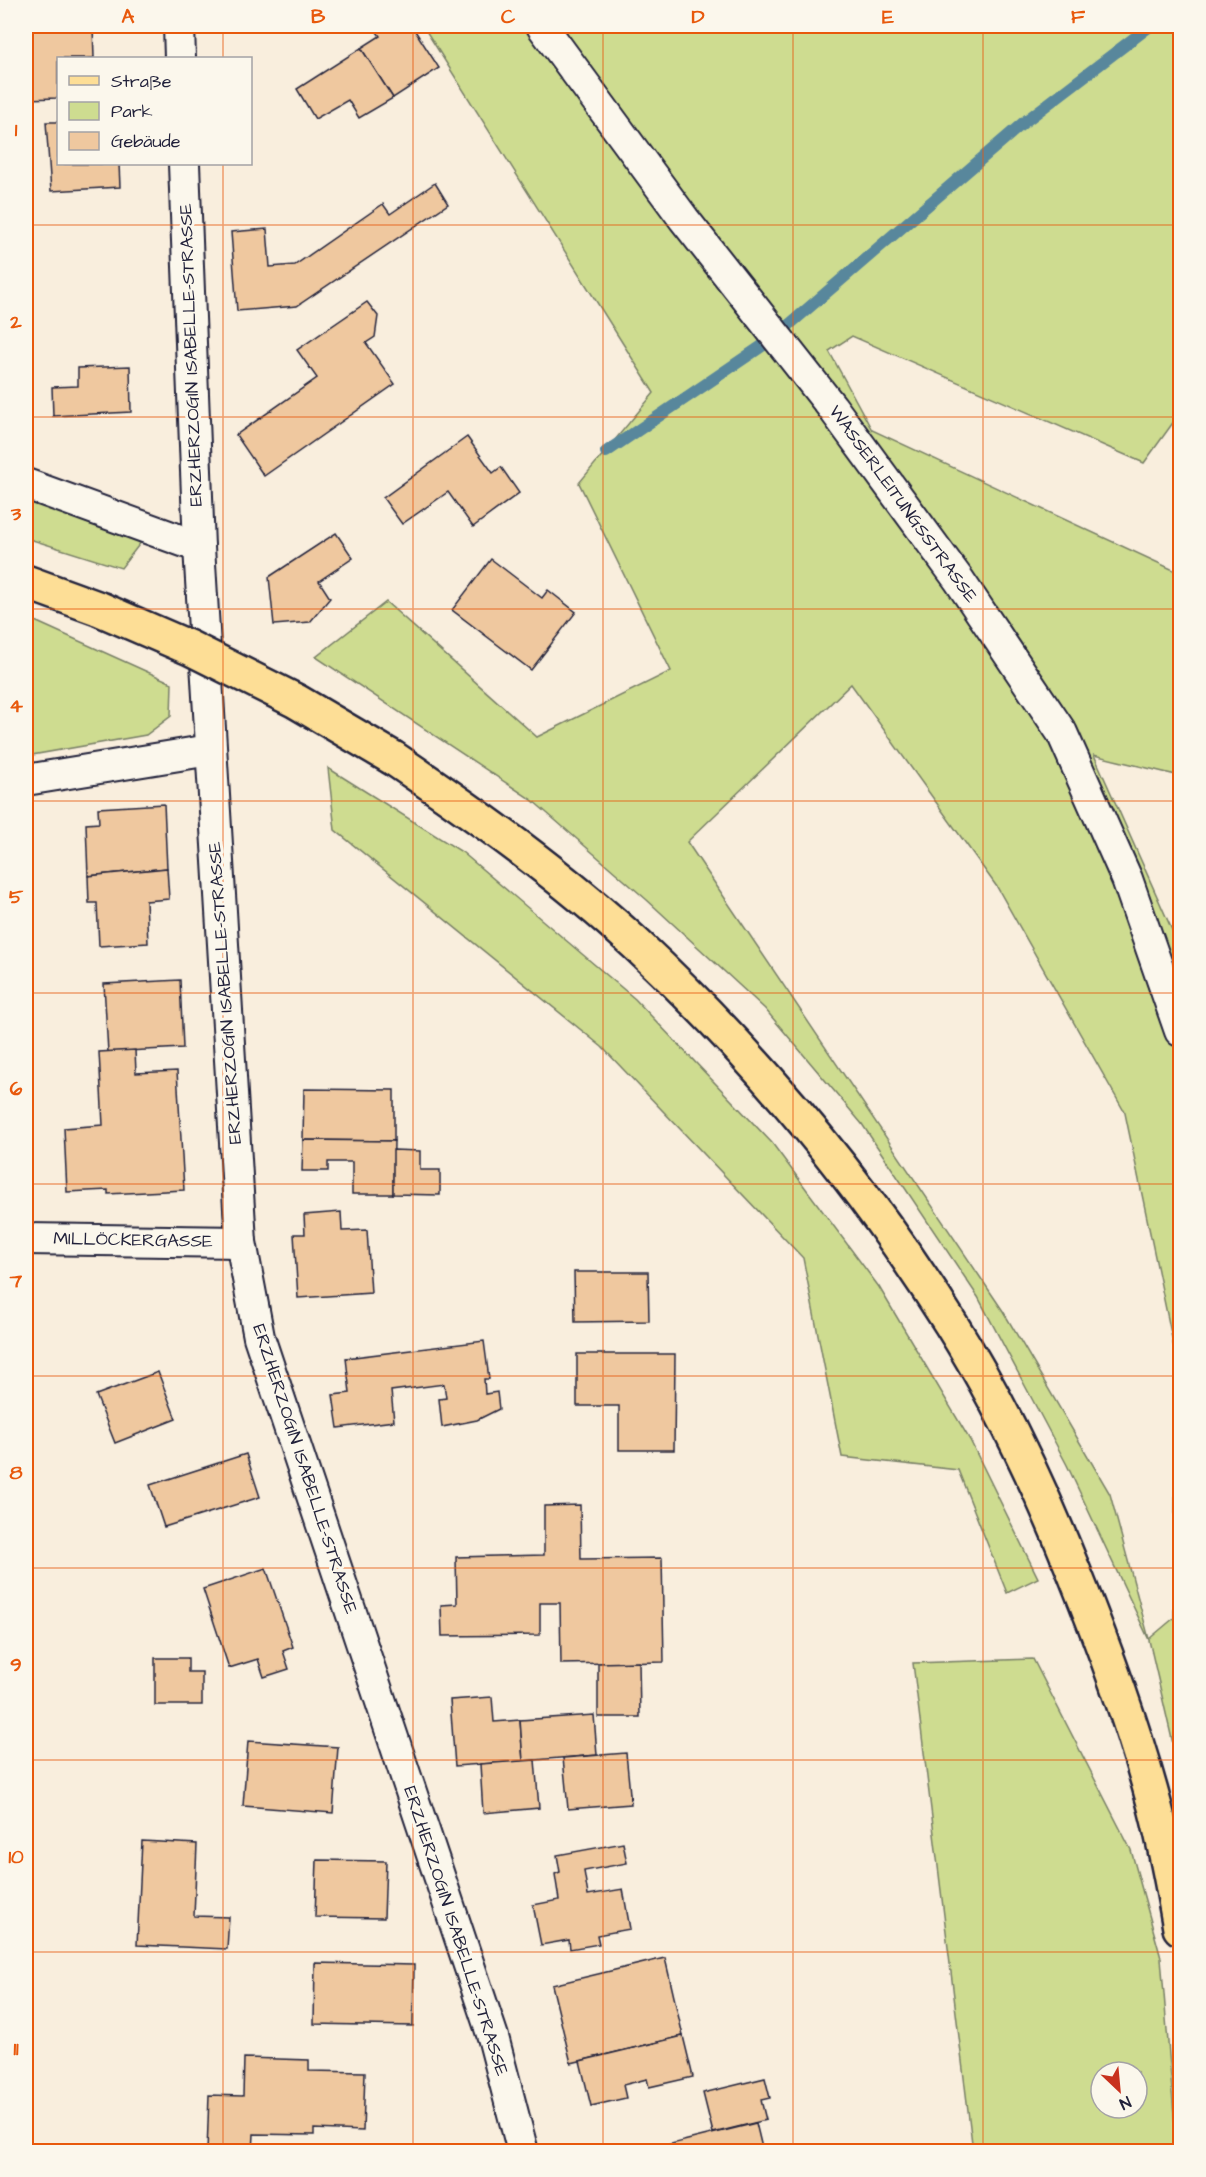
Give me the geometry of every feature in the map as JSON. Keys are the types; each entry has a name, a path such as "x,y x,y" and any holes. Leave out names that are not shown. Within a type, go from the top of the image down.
{"main road":[{"path":"26,582 100,609 190,648 264,685 393,758 481,817 634,942 706,1013 783,1095 840,1164 895,1239 953,1326 1002,1413 1055,1525 1125,1705 1155,1808 1180,1928"}],"street":[{"path":"179,26 180,57"},
{"name":"WASSERLEITUNGSSTRASSE","path":"542,26 684,219 832,407 959,580 1062,734 1128,879 1180,1031"},
{"name":"ERZHERZOGIN ISABELLE-STRASSE","path":"184,165 199,547 241,1242 259,1337 493,2037 523,2151"},
{"path":"26,484 199,547"},
{"path":"26,780 210,750"},
{"name":"MILLÖCKERGASSE","path":"26,1239 241,1242"}],"green space":[{"path":"423,26 1180,26 1180,413 1144,463 852,336 829,351 872,430 1180,573 1180,776 1094,755 1180,948 1180,1774 1149,1640 1067,1465 978,1297 862,1124 765,1009 647,900 532,800 316,657 386,602 537,737 671,671 579,483 654,393","holes":["851,684 997,887 1125,1113 1177,1362 1174,1618 1149,1639 1110,1494 1003,1311 687,842"]},
{"path":"26,489 145,537 121,568 26,538"},
{"path":"26,617 172,683 171,716 146,735 26,756"},
{"path":"328,768 462,852 635,999 772,1143 879,1287 970,1440 1038,1578 1007,1593 958,1470 842,1457 803,1258 602,1047 335,830"},
{"path":"1033,1659 1131,1850 1161,1958 1177,2151 973,2151 913,1663"}],"building":[{"path":"26,26 93,26 94,57 57,57 57,98 26,99"},
{"path":"373,26 412,26 439,68 393,98 361,48 380,36"},
{"path":"361,48 393,98 359,118 348,100 315,119 297,89"},
{"path":"46,122 57,122 57,165 119,165 120,187 51,191"},
{"path":"435,183 448,204 297,306 237,311 231,232 267,229 270,267 295,265 383,204 390,214"},
{"path":"367,302 378,316 375,337 366,343 395,384 264,476 236,435 317,378 297,350"},
{"path":"130,366 131,412 53,416 52,387 78,386 78,368"},
{"path":"467,437 493,473 501,467 519,493 473,527 448,492 402,524 383,498"},
{"path":"336,533 353,558 319,581 330,598 310,622 274,625 269,577"},
{"path":"491,559 542,598 548,590 576,612 531,670 452,610"},
{"path":"164,804 167,868 88,876 86,824 99,823 98,808"},
{"path":"167,868 169,899 146,901 148,943 99,946 97,903 89,903 88,876"},
{"path":"180,980 183,1048 108,1052 104,984"},
{"path":"135,1050 136,1073 177,1071 184,1190 108,1194 108,1190 67,1192 64,1128 103,1125 99,1052"},
{"path":"304,1089 394,1090 394,1141 303,1140"},
{"path":"303,1140 394,1141 393,1194 352,1194 352,1162 328,1162 328,1171 302,1171"},
{"path":"393,1150 420,1151 420,1170 440,1170 440,1195 393,1194"},
{"path":"341,1212 342,1231 367,1230 371,1293 298,1298 294,1234 305,1234 304,1215"},
{"path":"574,1272 648,1272 649,1321 575,1322"},
{"path":"484,1341 489,1379 484,1379 485,1394 497,1392 499,1409 477,1420 442,1427 439,1399 446,1398 444,1384 391,1391 394,1421 338,1428 333,1395 350,1393 346,1358"},
{"path":"577,1354 675,1354 674,1450 619,1450 619,1406 577,1406"},
{"path":"158,1372 176,1419 115,1443 96,1395"},
{"path":"246,1454 260,1497 164,1527 150,1485"},
{"path":"580,1505 581,1559 662,1558 664,1662 561,1664 560,1603 540,1603 540,1635 442,1636 441,1605 457,1604 456,1557 544,1555 544,1506"},
{"path":"266,1568 293,1647 283,1651 289,1669 264,1677 258,1659 229,1668 203,1589"},
{"path":"155,1658 188,1658 188,1672 202,1672 202,1705 155,1705"},
{"path":"639,1662 640,1717 598,1717 598,1663"},
{"path":"492,1697 494,1722 520,1720 523,1761 455,1766 450,1700"},
{"path":"594,1715 597,1755 523,1761 520,1720"},
{"path":"248,1741 338,1747 333,1813 243,1806"},
{"path":"626,1753 631,1804 568,1809 563,1758"},
{"path":"535,1760 539,1808 483,1813 480,1764"},
{"path":"142,1841 197,1844 194,1916 229,1917 227,1949 137,1945"},
{"path":"623,1843 627,1863 584,1871 588,1895 623,1889 630,1929 597,1935 599,1944 570,1949 569,1940 541,1945 533,1905 559,1900 555,1874 560,1872 557,1855"},
{"path":"317,1860 386,1861 384,1918 315,1917"},
{"path":"665,1958 683,2036 571,2063 552,1985"},
{"path":"315,1963 414,1965 413,2026 314,2024"},
{"path":"683,2036 693,2077 649,2087 647,2079 623,2085 626,2098 591,2106 580,2061"},
{"path":"244,2058 309,2060 309,2071 365,2072 363,2131 314,2129 314,2135 254,2134 253,2152 207,2152 209,2095 243,2096"},
{"path":"765,2078 770,2098 761,2100 766,2120 713,2133 703,2093"},
{"path":"756,2123 763,2152 656,2152 655,2148"}],"waterway":[{"path":"783,330 1023,123 1150,26"},
{"path":"606,452 765,344"}]}
